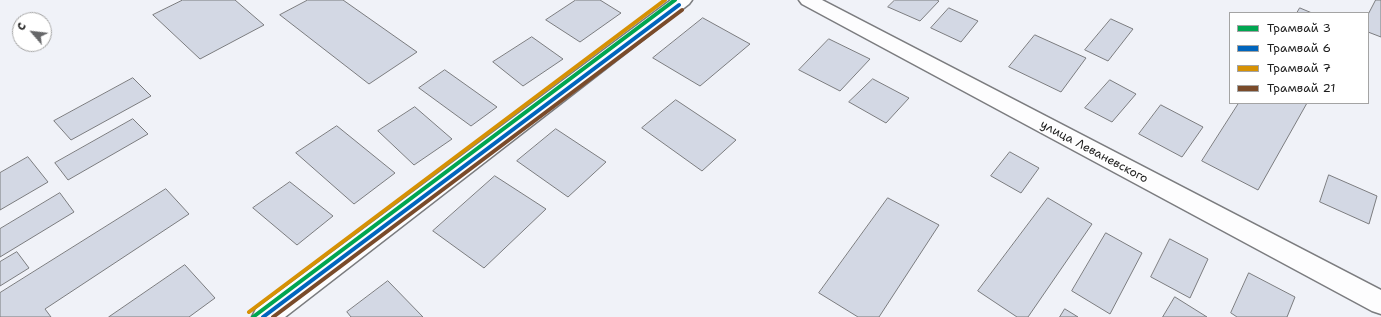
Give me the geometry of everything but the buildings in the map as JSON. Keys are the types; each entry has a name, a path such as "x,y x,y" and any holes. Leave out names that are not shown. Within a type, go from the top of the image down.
{"street":[{"path":"265,317 683,0"},
{"name":"улица Леваневского","path":"808,0 1381,303"}],"tram line":[{"name":"7","path":"249,312 665,0"},
{"name":"3","path":"253,317 675,0"},
{"name":"6","path":"263,317 679,5"},
{"name":"21","path":"273,317 682,10"}]}
